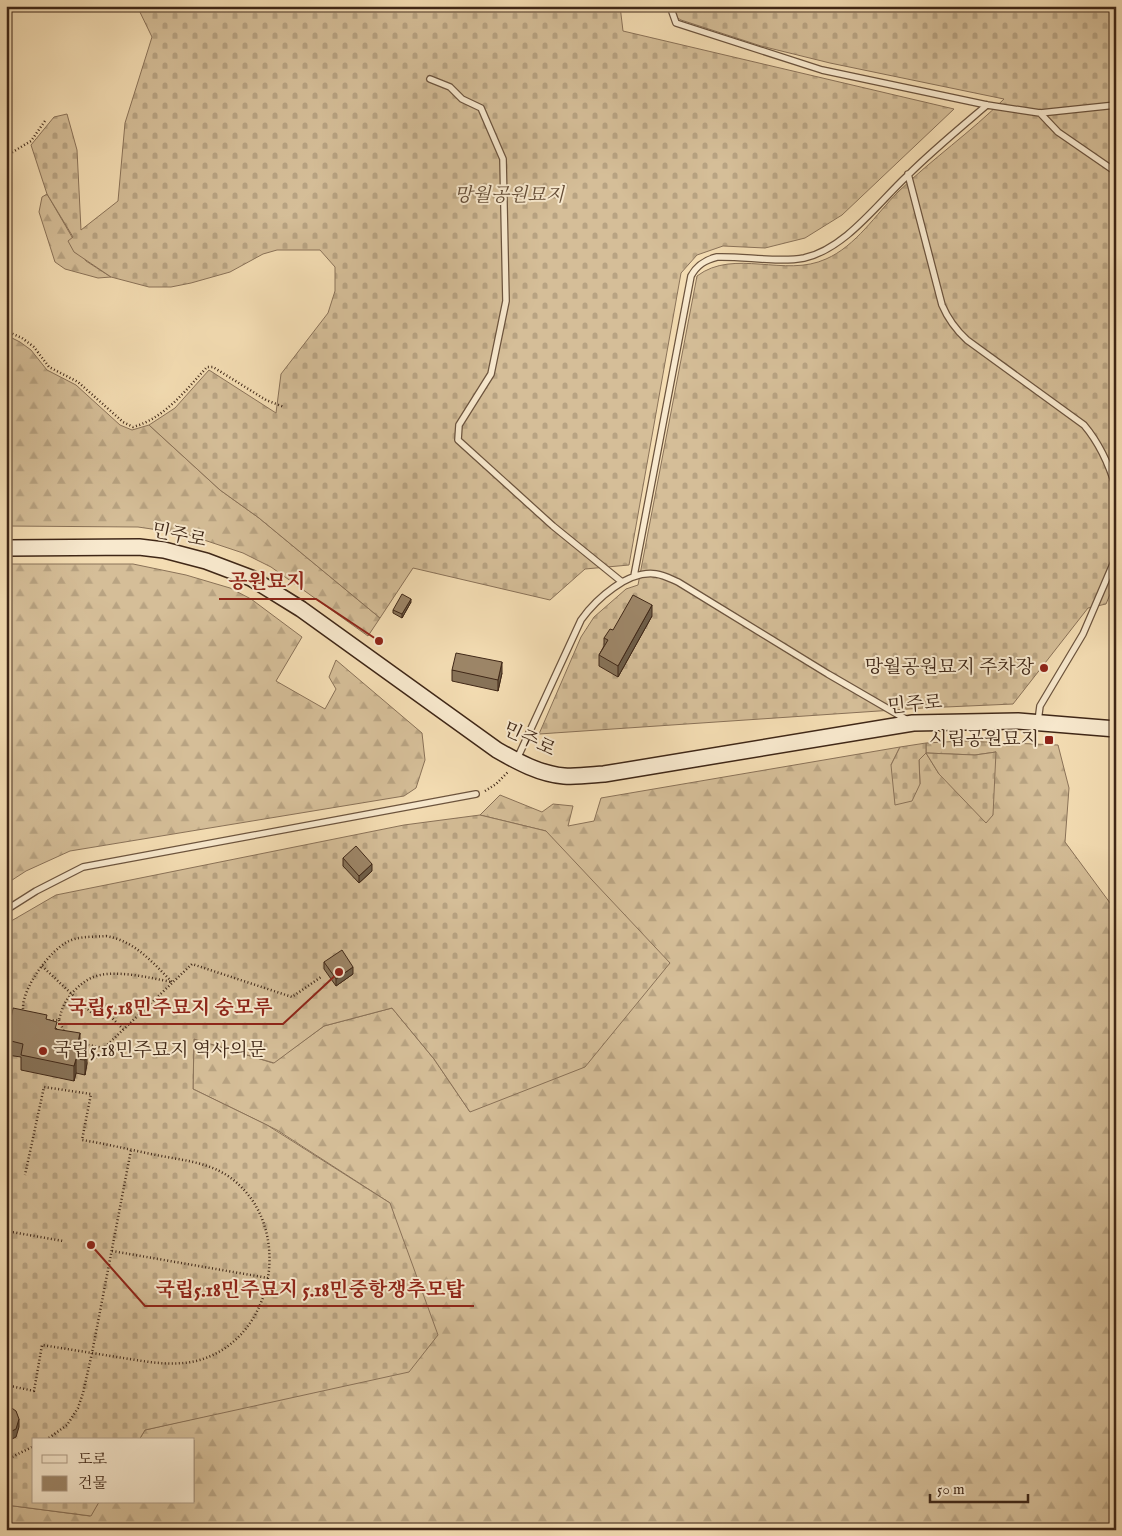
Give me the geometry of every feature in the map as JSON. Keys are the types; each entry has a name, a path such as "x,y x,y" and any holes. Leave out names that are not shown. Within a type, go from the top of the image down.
{"main road":[{"name":"민주로","path":"6,548 140,548 164,550 206,561 250,578 301,610 482,739 516,761 545,772 563,776 604,774 913,723 1018,721 1116,729"}],"lane":[{"path":"670,6 676,23 813,67 987,105 1040,112 1116,105"},
{"path":"430,79 450,87 462,99 481,108 503,159 506,301 491,374 459,426 458,440 553,526 622,582"},
{"path":"634,576 691,276 694,271 708,259 716,256 803,258 814,255 833,245 850,232 908,174 987,105"},
{"path":"1040,112 1058,132 1116,172"},
{"path":"908,174 942,305 947,317 967,340 1084,425 1095,438 1104,454 1116,488"},
{"path":"1038,723 1040,706 1084,634 1116,557"},
{"path":"516,761 581,620 589,608 622,582 634,576 655,573 678,582 828,674 913,723"},
{"path":"6,910 36,891 84,867 476,794"}],"path":[{"path":"6,156 31,141 45,122"},
{"path":"6,331 22,338 34,347 49,367 78,382 123,422 133,427 143,424 172,405 207,368 212,367 266,400 284,407"},
{"path":"476,794 496,784 516,761"},
{"path":"59,1020 30,1022 23,1010 26,994 42,966 68,941 106,936 122,940 140,950 172,982"},
{"path":"76,1043 104,1048 192,964 292,997 321,977"},
{"path":"42,966 95,1016 112,1018 123,1029"},
{"path":"64,1034 59,1020 62,1007 71,993 90,978 101,974 133,975 172,982"},
{"path":"6,1015 15,1013"},
{"path":"6,1385 34,1391 42,1345 172,1364 191,1362 210,1356 230,1344 253,1320 262,1301 268,1278 271,1253 266,1230 259,1211 241,1187 229,1177 209,1166 82,1140 91,1094 44,1087 25,1175"},
{"path":"49,1438 67,1425 78,1408 83,1392 131,1150"},
{"path":"6,1231 63,1241"},
{"path":"111,1251 268,1278"},
{"path":"6,1460 32,1447"}],"green space":[{"name":"망월공원묘지","path":"137,6 620,6 623,31 954,109 842,215 805,238 765,248 723,246 697,255 681,273 629,565 585,569 550,600 413,568 380,618 259,518 220,490 149,425 175,408 209,370 276,413 281,374 328,313 335,291 335,267 320,250 277,250 263,254 230,272 171,287 149,287 111,277 74,252 68,241 73,237 47,194 31,145 54,117 67,114 77,150 81,230 118,201 125,123 152,37"},
{"path":"676,6 1116,6 1116,580 1106,604 1088,608 1013,704 923,708 539,734 581,637 594,617 626,589 638,585 697,276 711,268 727,264 794,266 810,264 837,253 856,238 911,180 1004,99 830,63 761,46 681,20 674,16"},
{"path":"47,194 86,261 111,277 98,278 65,269 55,262 39,212 42,197"},
{"path":"6,335 31,350 47,370 76,385 120,425 132,430 149,425 220,490 259,518 380,618 368,636 271,567 243,553 186,534 138,527 6,526"},
{"path":"6,564 133,564 186,575 230,588 251,599 302,637 276,681 325,709 336,689 329,677 336,660 422,733 425,760 416,788 404,796 70,851 26,871 6,884"},
{"path":"963,741 1058,745 1069,788 1065,842 1116,911 1116,1530 6,1530 6,1505 90,1516 98,1504 195,1504 195,1438 140,1438 145,1430 223,1412 390,1203 277,1130 193,1089 194,1039 273,1063 324,1026 392,1008 434,1059 470,1112 546,831 480,815 500,795 542,812 553,804 573,806 568,826 594,821 601,798 900,747 891,765 920,784 919,760 926,753 926,743","holes":["996,752 939,774 926,753 975,755"]},
{"path":"926,743 926,753 919,760 920,784 912,801 895,805 891,765 900,747"},
{"path":"996,752 993,815 986,823 939,774 926,753 975,755"},
{"path":"480,815 546,831 670,963 585,1067 470,1112 434,1059 392,1008 324,1026 274,1063 194,1039 193,1089 267,1125 390,1203 438,1335 409,1372 145,1430 140,1438 32,1438 32,1504 98,1504 91,1516 6,1505 6,924 56,895 404,825"}],"building":[{"path":"402,594 411,599 402,614 393,610"},
{"path":"633,595 652,605 618,666 599,655 608,640 604,638 610,629 613,630"},
{"path":"456,653 502,662 498,680 452,670"},
{"path":"356,846 372,864 359,876 343,858"},
{"path":"342,950 353,967 336,979 324,962"},
{"path":"13,1008 47,1015 46,1019 57,1022 55,1029 80,1033 77,1047 87,1049 85,1060 76,1059 74,1066 21,1055 23,1044 7,1040"},
{"path":"6,1404 16,1411 19,1419 16,1429 6,1434"}],"place":[{"name":"공원묘지","path":"379,641"},
{"name":"망월공원묘지 주차장","path":"1044,668"},
{"name":"시립공원묘지","path":"1049,740"},
{"name":"국립5.18민주묘지 숭모루","path":"339,972"},
{"name":"국립5.18민주묘지 역사의문","path":"43,1051"},
{"name":"국립5.18민주묘지 5.18민중항쟁추모탑","path":"91,1245"}]}
